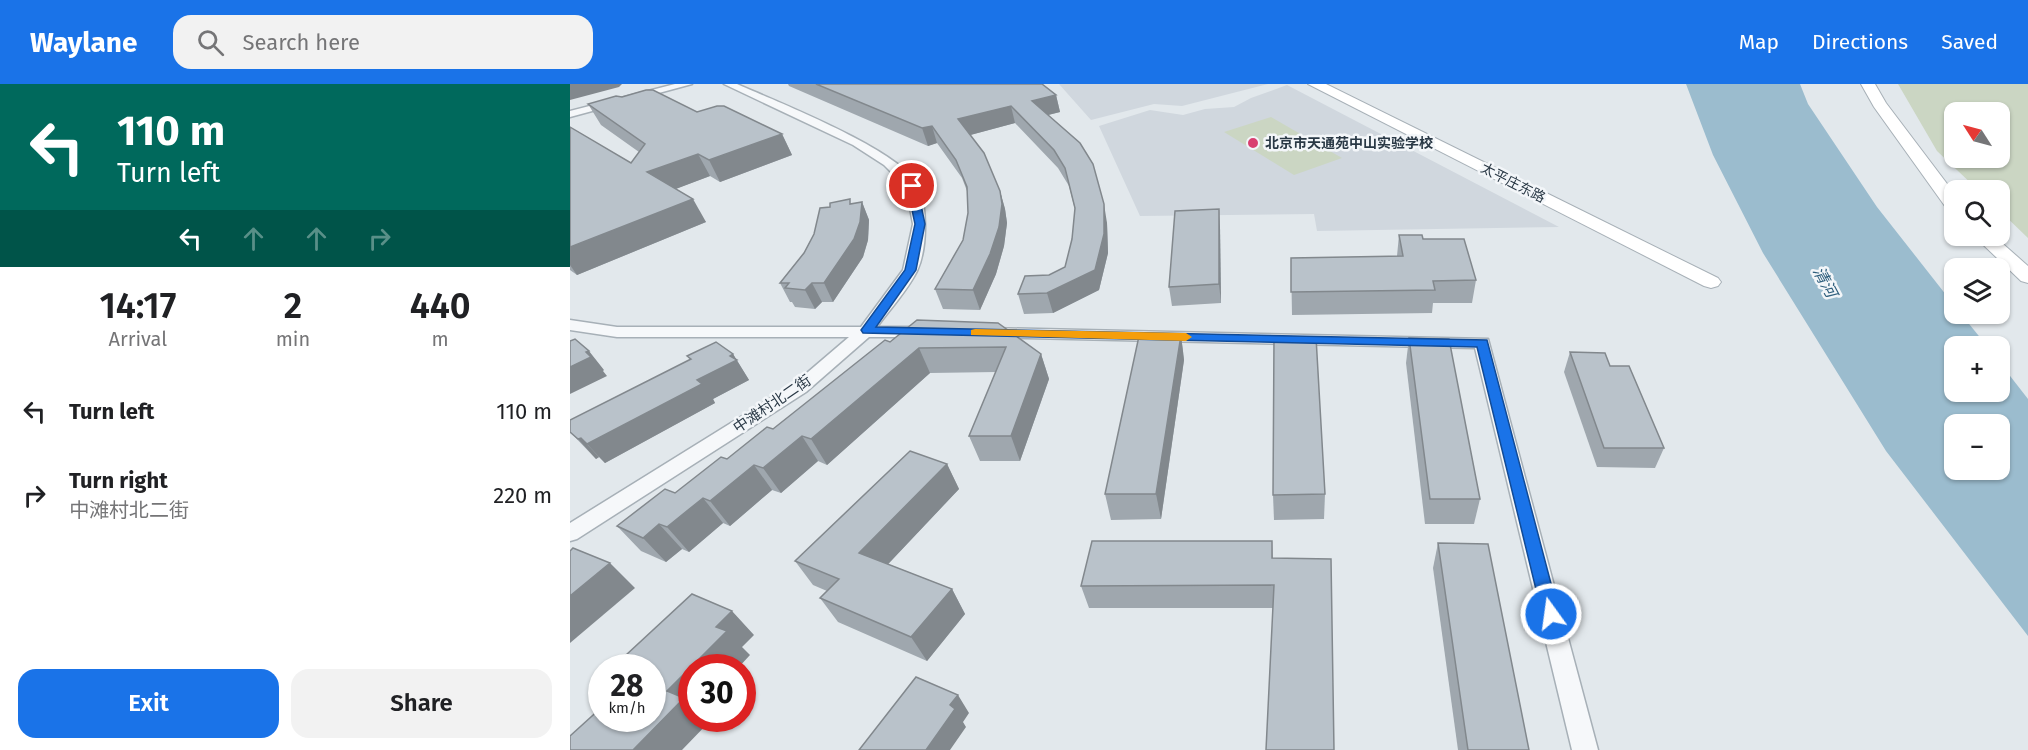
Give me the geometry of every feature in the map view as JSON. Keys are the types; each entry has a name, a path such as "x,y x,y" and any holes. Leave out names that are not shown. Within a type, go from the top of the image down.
{"street":[{"path":"570,114 687,84"},
{"name":"中滩村北二街","path":"570,534 800,388 867,330 910,270 920,224 912,186 888,162 857,143 729,84"},
{"name":"太平庄东路","path":"1315,84 1711,282"},
{"path":"1868,84 1879,104 1944,192"},
{"path":"1994,246 2028,277"},
{"path":"570,325 617,332 867,330 950,332"},
{"path":"974,333 1482,343 1585,750"}],"shaded area":[{"path":"1059,84 1268,84 1182,106 1154,104 1091,120"},
{"name":"北京市天通苑中山实验学校","path":"1287,85 1559,227 1317,231 1314,214 1140,216 1099,126 1150,110 1183,115 1205,109 1234,107"}],"green space":[{"path":"1898,84 2028,84 2028,238 2010,221 2010,180 1967,180 1955,168 2010,168 2010,102 1944,102 1944,158 1937,151"},
{"path":"1271,117 1342,158 1294,175 1224,132"}],"water":[{"name":"清河","path":"1686,84 1800,84 1808,104 1877,207 1944,292 1944,324 1969,324 1979,336 1944,336 1944,402 2010,402 2010,376 2028,399 2028,636 1886,451 1763,253 1713,155"}],"building":[{"path":"816,84 1042,84 1056,95 1032,101 1080,143 1093,164 1104,204 1104,234 1095,270 1047,293 1018,294 1025,276 1049,275 1065,267 1072,239 1075,208 1065,168 1054,150 1011,106 958,119 984,153 1000,191 1002,204 999,227 990,254 973,290 935,289 963,240 968,213 967,187 956,160 932,126 922,128"},
{"path":"653,90 697,112 724,106 782,134 709,160 698,154 647,172 693,199 570,247 570,127 631,163 645,144 588,104"},
{"path":"850,199 850,204 862,202 860,222 854,239 824,283 812,283 805,290 785,288 789,283 780,283 804,253 814,234 820,208 830,207 830,203"},
{"path":"1219,209 1219,284 1169,287 1175,211"},
{"path":"1399,235 1422,235 1423,239 1464,239 1476,280 1433,281 1435,290 1291,292 1291,258 1403,256"},
{"path":"917,320 998,323 1041,354 1011,436 969,436 1006,347 919,348 811,439 802,436 763,468 754,465 710,501 703,498 667,527 659,524 643,538 617,526 665,489 675,493 721,457 727,459 767,427 773,429 885,340 890,342"},
{"path":"1181,335 1156,494 1105,494 1139,336"},
{"path":"1274,337 1316,337 1325,494 1273,495"},
{"path":"1409,338 1449,339 1480,499 1430,499"},
{"path":"575,339 589,351 586,352 591,357 570,367 570,341"},
{"path":"716,342 733,354 730,356 737,360 697,380 702,384 587,444 570,432 570,420 691,359 687,356"},
{"path":"1570,352 1605,353 1610,366 1629,366 1664,448 1604,448"},
{"path":"910,451 947,464 859,553 952,589 911,637 820,598 839,579 795,561"},
{"path":"1092,541 1272,541 1272,558 1331,559 1334,750 1266,750 1274,585 1081,586"},
{"path":"1438,543 1488,544 1529,750 1468,750"},
{"path":"573,548 610,563 570,596 570,551"},
{"path":"692,594 732,611 716,627 727,631 704,654 678,654 678,680 667,691 678,696 678,704 666,716 666,654 627,654"},
{"path":"916,677 958,695 950,705 955,709 926,750 859,750"},
{"path":"588,720 588,732 651,732 633,750 570,750 570,736"}],"slow traffic":[{"path":"975,333 1186,337"}],"place":[{"name":"北京市天通苑中山实验学校","path":"1253,143"}],"route":[{"path":"912,186 920,224 910,270 867,330 1482,343 1551,614"}]}
